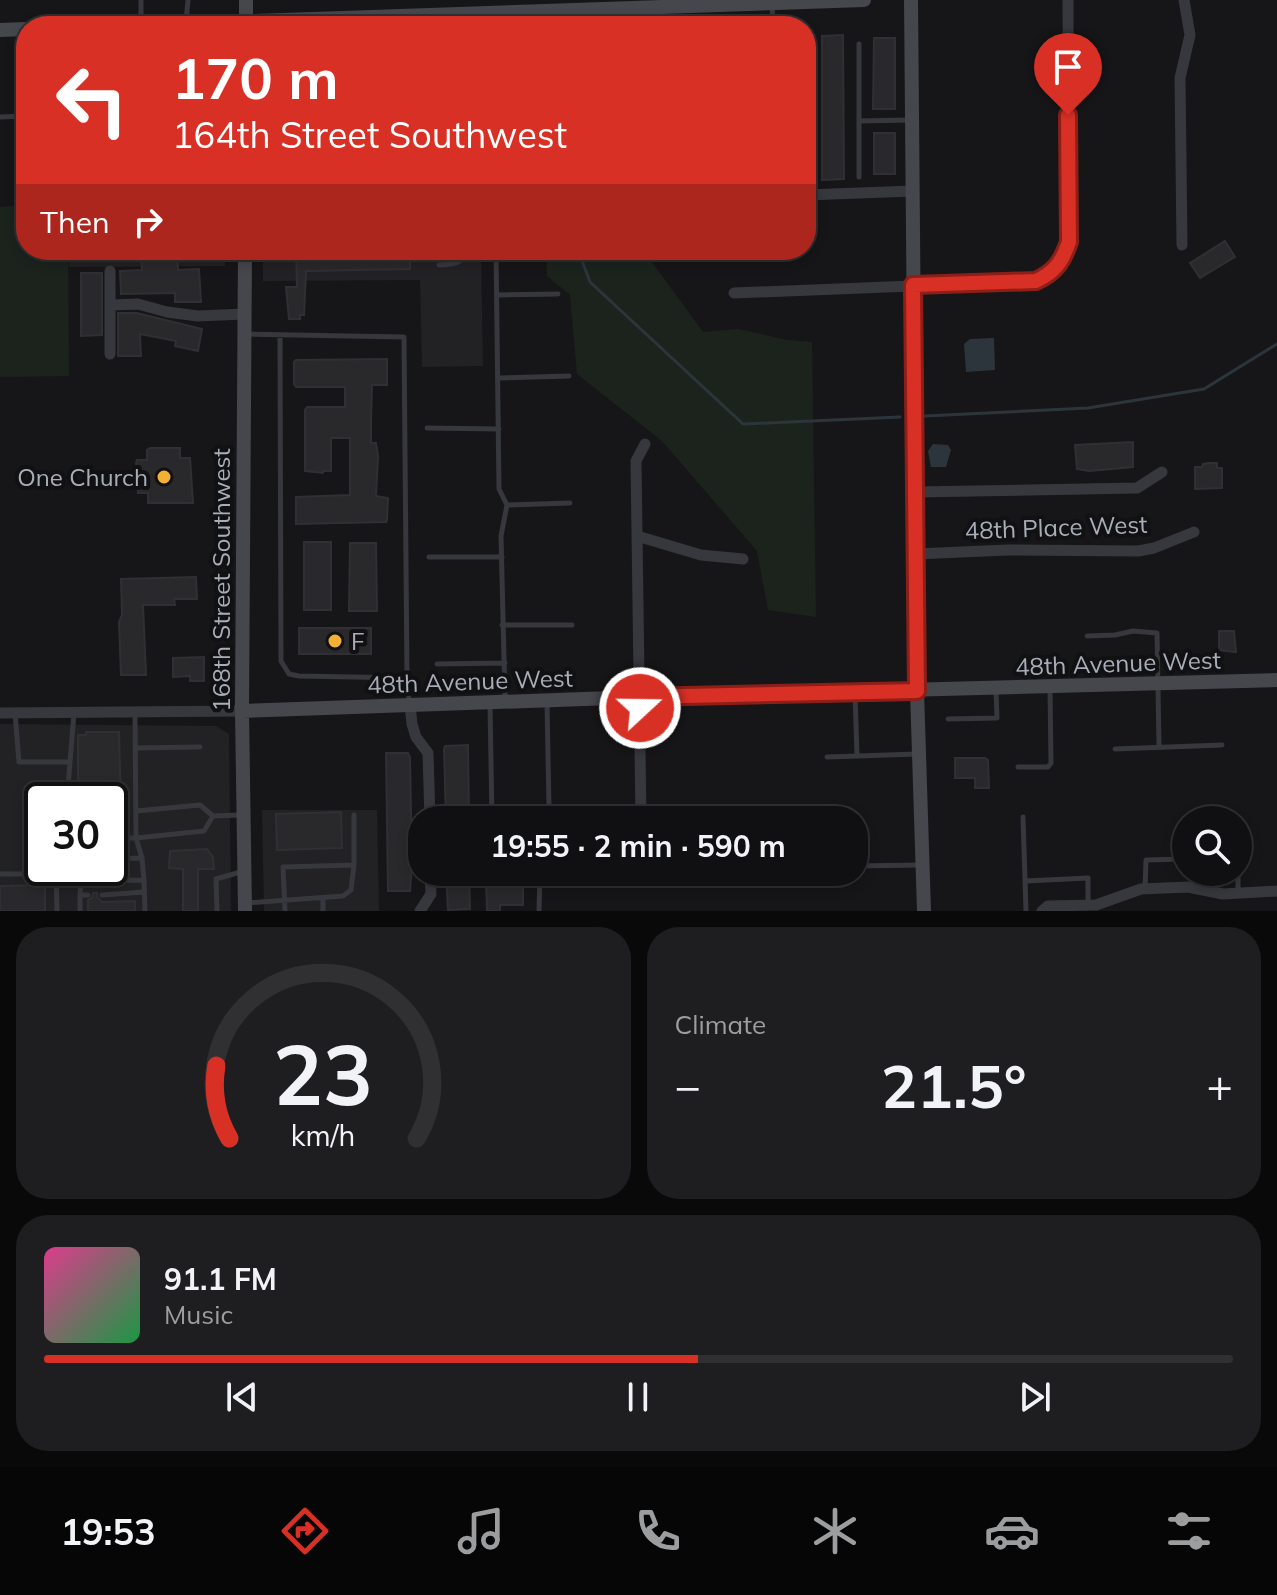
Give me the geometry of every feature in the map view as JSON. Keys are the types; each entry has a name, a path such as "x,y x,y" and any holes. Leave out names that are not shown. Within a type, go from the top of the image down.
{"street":[{"path":"540,16 864,0"},
{"path":"911,0 917,691 924,911"},
{"path":"734,293 1036,281 1052,273 1063,260 1069,242 1068,0"},
{"path":"1182,245 1180,78 1190,35 1184,0"},
{"path":"816,195 913,191"},
{"name":"168th Street Southwest","path":"245,260 242,711 245,907"},
{"path":"110,271 110,354"},
{"path":"111,305 138,304 198,316 244,314"},
{"path":"641,806 636,461 645,444"},
{"path":"915,492 1137,488 1162,472"},
{"name":"48th Place West","path":"916,554 1007,550 1138,551 1194,532"},
{"path":"637,536 701,555 743,559"},
{"name":"48th Avenue West","path":"0,713 242,711 1277,680"},
{"path":"410,705 416,737 428,753 430,806"},
{"path":"420,911 431,894 431,886"},
{"path":"1042,911 1048,906 1088,905 1145,889 1188,887 1223,894 1277,891"}],"lane":[{"path":"772,3 773,16"},
{"path":"859,44 859,177"},
{"path":"859,121 911,120"},
{"path":"439,265 462,260"},
{"path":"496,260 499,489 507,505 501,536 506,702"},
{"path":"497,295 558,294"},
{"path":"244,334 404,337 407,678 410,705"},
{"path":"280,335 281,661 289,674 299,676 407,678"},
{"path":"498,378 569,376"},
{"path":"427,428 499,429"},
{"path":"507,505 570,503"},
{"path":"429,557 502,557"},
{"path":"502,625 572,625"},
{"path":"1087,636 1141,630 1157,633 1159,745"},
{"path":"437,664 505,663"},
{"path":"1018,767 1048,767 1051,763 1050,687"},
{"path":"948,719 997,718 996,689"},
{"path":"855,693 857,756"},
{"path":"547,701 549,806"},
{"path":"490,703 492,806"},
{"path":"68,782 75,712"},
{"path":"135,712 136,838 142,858 145,911"},
{"path":"15,713 19,762 70,762"},
{"path":"1115,749 1222,745"},
{"path":"135,748 200,747"},
{"path":"827,757 919,754"},
{"path":"136,811 200,805 213,816 244,815"},
{"path":"245,907 343,896 351,890 354,815"},
{"path":"128,838 204,831 213,816"},
{"path":"1023,817 1026,911"},
{"path":"128,858 142,858"},
{"path":"1145,889 1146,860 1172,859"},
{"path":"285,911 283,867 354,865"},
{"path":"868,866 922,865"},
{"path":"217,911 216,879 245,871"},
{"path":"0,874 56,874 57,911"},
{"path":"1025,881 1088,878 1088,905"},
{"path":"128,880 144,880"},
{"path":"80,911 81,886"},
{"path":"539,911 540,886"},
{"path":"1238,886 1238,893"},
{"path":"102,895 144,892"},
{"path":"80,895 88,895"},
{"path":"323,898 323,911"}],"shaded area":[{"path":"16,206 16,260 68,260 69,376 0,377 0,207"},
{"path":"69,260 225,260 225,266 69,267"},
{"path":"263,260 481,260 483,366 422,367 420,280 263,281"},
{"path":"546,260 650,260 703,332 738,329 812,342 816,617 768,610 757,551 662,441 577,374 570,295 547,276"},
{"path":"994,338 995,370 966,372 964,344 970,339"},
{"path":"933,444 948,445 951,450 946,467 931,467 928,451"},
{"path":"0,724 216,726 229,734 231,911 0,911"},
{"path":"262,810 377,810 379,911 264,911"}],"building":[{"path":"843,35 844,179 822,180 822,36"},
{"path":"874,38 895,38 895,109 873,109"},
{"path":"874,133 895,133 895,174 874,174"},
{"path":"1225,241 1235,257 1200,278 1190,263"},
{"path":"142,260 178,260 178,270 199,269 201,302 175,302 175,293 121,294 120,271 142,270"},
{"path":"296,260 410,260 410,269 306,271 304,315 300,315 300,319 289,319 286,287 297,287"},
{"path":"81,273 102,273 102,335 81,336"},
{"path":"118,313 137,313 202,329 198,351 175,346 176,341 140,334 141,356 118,356"},
{"path":"387,359 387,385 372,385 371,421 371,443 376,443 378,456 376,496 388,498 386,522 296,524 296,497 350,495 350,438 331,438 331,471 305,471 305,410 307,407 345,407 345,387 296,387 294,362"},
{"path":"1133,442 1133,467 1089,471 1077,469 1075,445"},
{"name":"One Church","path":"180,448 180,458 190,458 193,503 148,503 148,493 138,493 136,463 137,460 147,460 147,450"},
{"path":"1217,463 1217,468 1222,468 1222,488 1195,489 1195,467"},
{"path":"304,542 331,542 331,610 304,610"},
{"path":"350,543 376,543 377,611 349,611"},
{"path":"196,577 197,599 174,599 175,605 143,605 146,675 121,675 121,579"},
{"name":"F","path":"299,628 371,628 371,654 299,654"},
{"path":"1219,631 1234,631 1236,652 1219,650"},
{"path":"204,657 204,681 190,681 190,676 173,677 173,658"},
{"path":"86,732 119,732 120,782 78,782 78,735 86,735"},
{"path":"468,745 469,806 446,806 445,746"},
{"path":"386,753 408,753 410,891 388,891"},
{"path":"955,758 988,760 989,788 975,788 975,778 955,778"},
{"path":"341,812 342,848 277,850 276,814"},
{"path":"207,849 213,857 214,869 198,869 198,911 183,911 183,869 169,868 170,851"},
{"path":"0,886 45,886 45,911 0,911"},
{"path":"447,886 469,886 470,909 448,910"},
{"path":"486,886 523,886 523,905 500,905 500,911 487,911"},
{"path":"93,893 97,893 102,902 135,901 135,911 88,911 88,900"}],"waterway":[{"path":"582,260 590,282 743,424 900,417"},
{"path":"925,416 1088,408 1204,389 1277,344"}],"place":[{"name":"One Church","path":"164,477"},
{"name":"F","path":"335,641"}],"route":[{"path":"640,708 640,697 917,691 913,285 1036,281 1052,273 1063,260 1069,242 1068,115"}]}
